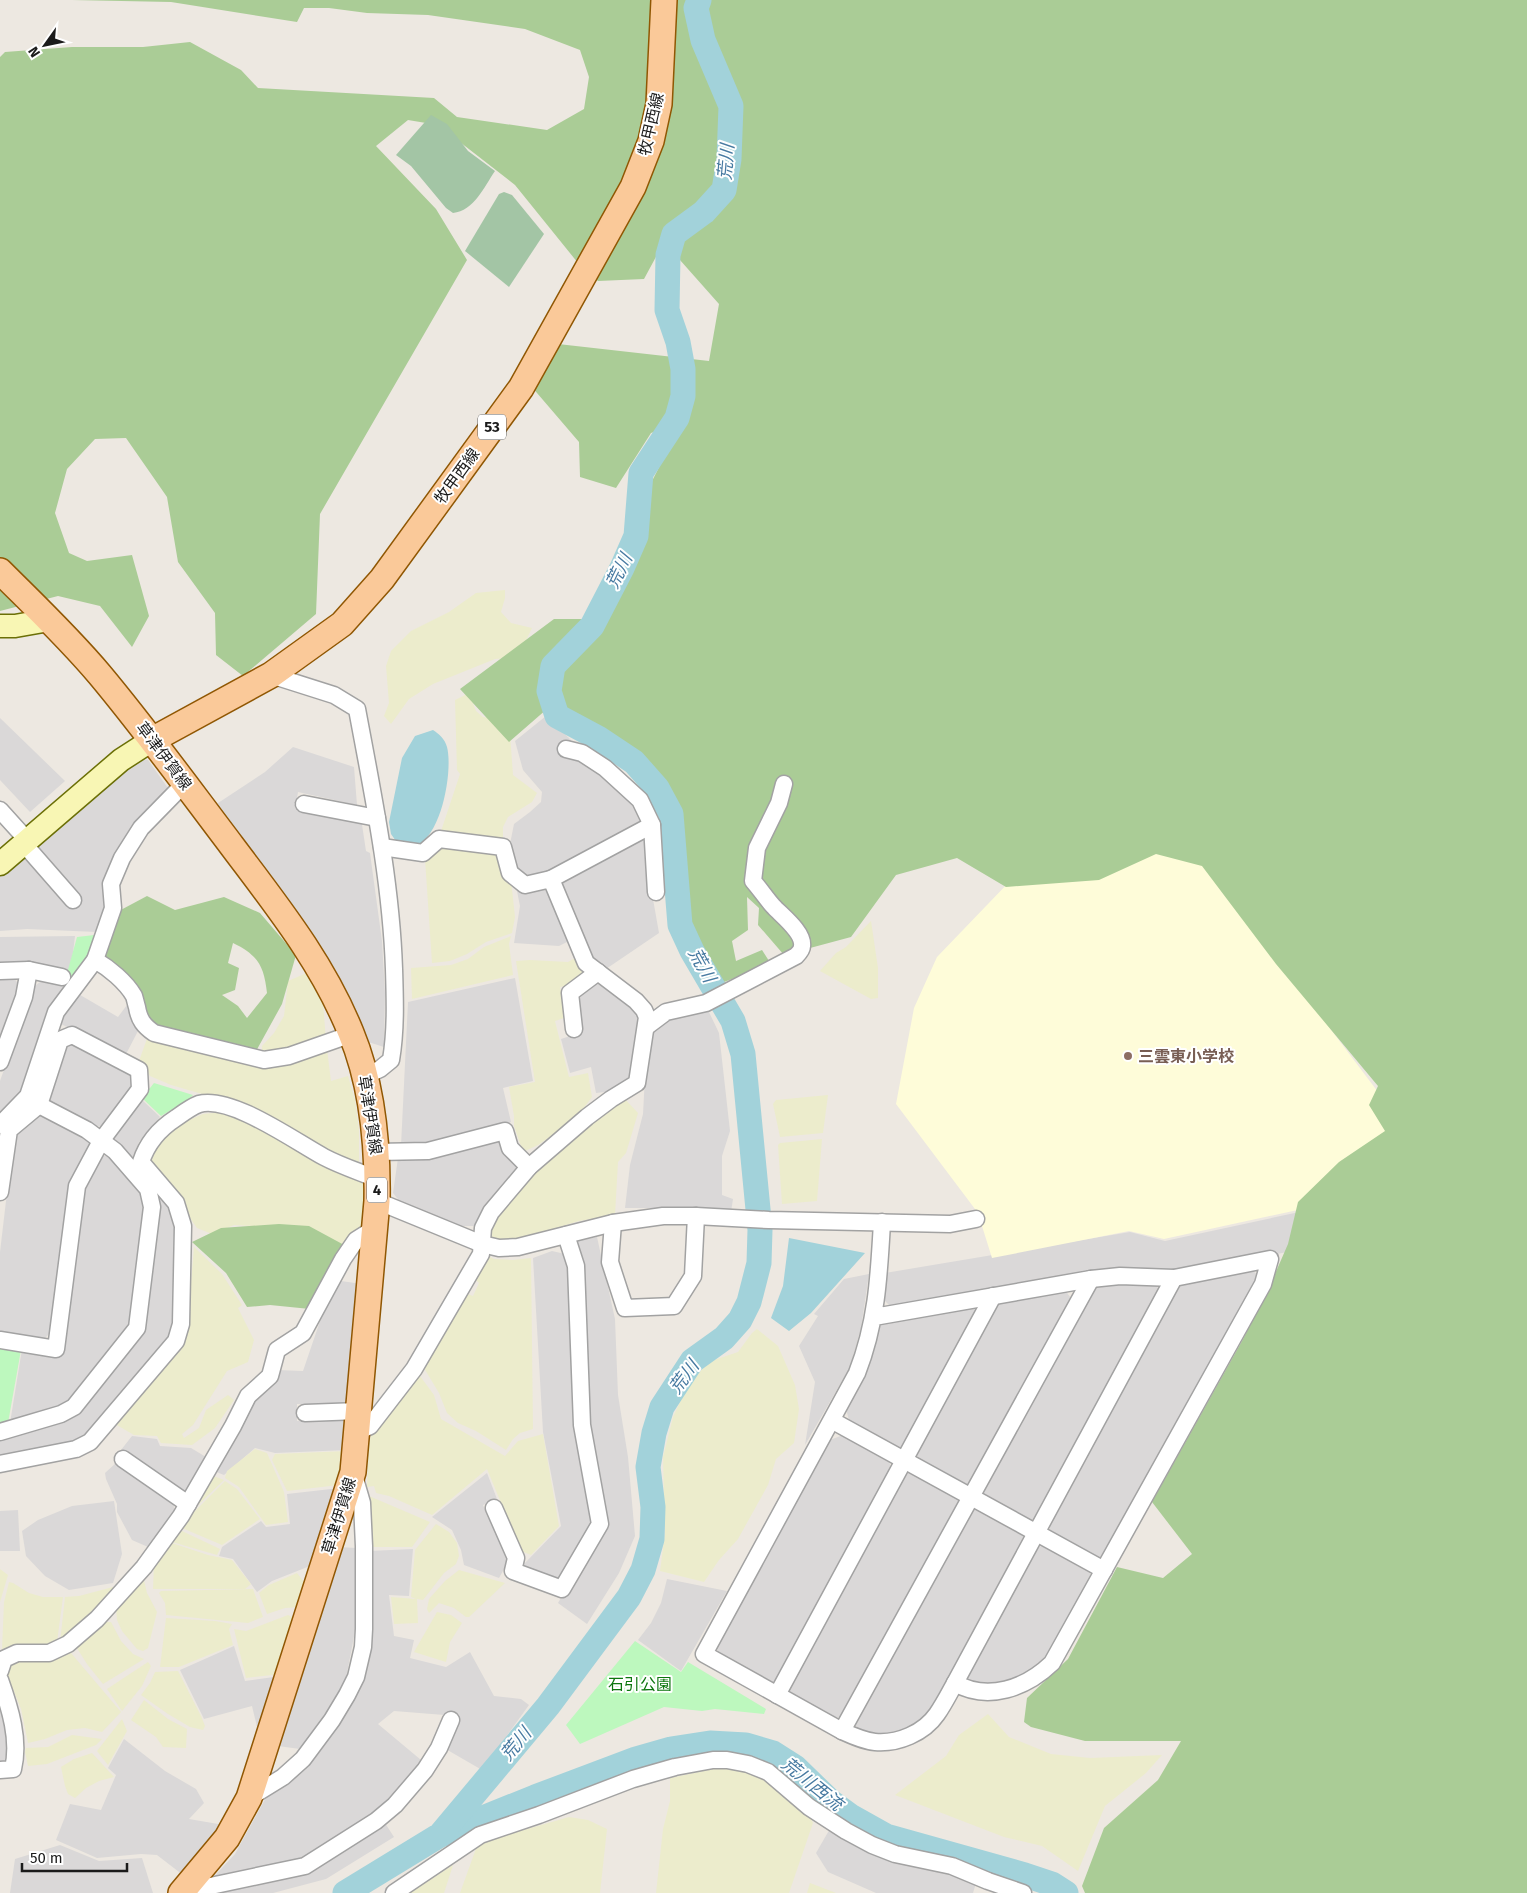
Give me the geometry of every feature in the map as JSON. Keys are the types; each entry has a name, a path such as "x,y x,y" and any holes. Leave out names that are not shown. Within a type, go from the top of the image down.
{"main road":[{"name":"牧甲西線","path":"152,740 271,675 342,624 382,579 521,388 634,187 651,141 659,104 664,0"},
{"name":"草津伊賀線","path":"0,571 99,673 152,740 298,935 328,980 352,1034 365,1076 375,1131 377,1152 375,1228 353,1472 249,1798 227,1838 181,1893"}],"street":[{"path":"0,626 15,626 48,620"},
{"path":"271,675 334,696 357,709 382,847 392,931 395,1018 391,1060 380,1069 365,1076"},
{"path":"0,864 121,760 152,740"},
{"path":"566,749 582,753 605,768 640,800 652,825 656,892"},
{"path":"0,1124 28,1096 56,1012 95,960 113,908 111,884 122,858 141,828 185,784"},
{"path":"646,1027 666,1012 706,1003 742,985 796,956 802,946 801,939 790,922 773,907 753,881 757,848 779,803 784,784"},
{"path":"304,804 377,818"},
{"path":"0,810 73,900"},
{"path":"382,847 422,853 440,839 502,848 510,873 525,884 551,879 652,825"},
{"path":"305,1413 358,1422 370,1426 414,1369 481,1254 482,1228 491,1212 529,1167 587,1117 637,1083 647,1018 644,1010 636,1001 586,963 551,879"},
{"path":"95,960 105,966 125,985 134,997 139,1017 145,1026 154,1033 264,1060 289,1056 352,1034"},
{"path":"0,1062 24,997 29,970"},
{"path":"0,971 29,970 62,977"},
{"path":"574,1029 570,993 598,972"},
{"path":"0,1192 10,1130 39,1105 60,1040 72,1035 139,1070 140,1089 100,1141 77,1186 56,1349 0,1340"},
{"path":"0,1464 76,1449 90,1442 176,1341 181,1324 183,1226 176,1203 141,1162 145,1150 157,1133 170,1122 199,1104 213,1104 258,1118 377,1190 482,1244 499,1248 518,1247 614,1223 664,1216 950,1224 976,1219"},
{"path":"0,1432 61,1414 74,1407 137,1328 152,1207 148,1189 115,1151 87,1130 39,1105"},
{"path":"377,1152 428,1151 505,1131 510,1148 529,1167"},
{"path":"614,1223 610,1262 626,1308 674,1306 692,1276 696,1216"},
{"path":"882,1222 878,1290 874,1317 858,1373 704,1654 842,1731 874,1742 902,1739 916,1733 929,1724 937,1715 1037,1534 1174,1278"},
{"path":"0,1671 4,1659 17,1652 49,1653 68,1644 97,1619 144,1567 188,1504 248,1396 270,1376 277,1350 303,1333 343,1259 356,1240 375,1228"},
{"path":"494,1508 516,1558 513,1571 562,1589 600,1524 582,1425 576,1266 566,1235"},
{"path":"874,1317 1091,1279 1120,1276 1174,1278 1270,1259 1263,1284 1052,1663 1043,1672 1021,1685 1000,1691 973,1691 955,1684"},
{"path":"842,1731 1091,1279"},
{"path":"777,1695 993,1296"},
{"path":"832,1422 1104,1570"},
{"path":"124,1459 188,1504"},
{"path":"249,1798 283,1777 303,1759 332,1720 356,1676 363,1646 364,1586 362,1503 353,1472"},
{"path":"0,1680 10,1707 17,1754 14,1769 0,1770"},
{"path":"181,1893 305,1866 376,1821 395,1805 425,1770 439,1748 451,1720"},
{"path":"394,1893 480,1835 633,1779 675,1767 712,1760 727,1760 748,1764 768,1772 809,1807 872,1845 895,1854 952,1866 1023,1893"}],"shaded area":[{"path":"546,716 571,740 574,754 638,801 648,825 533,879 513,865 509,849 514,824 541,802 542,792 523,770 515,741"},
{"path":"0,718 65,781 30,812 0,780"},
{"path":"293,747 354,767 357,805 298,792 296,805 361,818 366,851 370,853 382,941 385,993 384,1047 362,1040 215,805 265,772"},
{"path":"137,760 148,760 170,791 132,835 97,932 27,929 0,931 0,874 26,853 73,909 81,904 32,845"},
{"path":"649,833 653,899 659,933 603,971 583,946 557,882"},
{"name":"三雲東小学校","path":"1130,842 1205,863 1409,1133 1307,1208 1164,1239 1129,1231 992,1258 975,1209 896,1104 914,1008 937,957 1012,879"},
{"path":"516,886 543,889 552,895 569,941 559,946 514,943 520,906"},
{"path":"75,936 71,970 0,966 0,937"},
{"path":"0,973 13,977 20,986 0,1046"},
{"path":"515,978 533,1081 503,1088 511,1122 426,1145 401,1146 408,1002"},
{"path":"597,979 626,998 641,1019 634,1079 614,1091 596,1093 591,1067 570,1073 561,1039 579,1033 574,995"},
{"path":"43,980 71,986 24,1097 0,1119 0,1081 33,987"},
{"path":"75,992 118,1017 130,1001 138,1031 125,1056 57,1022"},
{"path":"708,1010 719,1033 730,1131 722,1156 722,1195 733,1199 731,1212 687,1208 625,1208 630,1165 643,1114 647,1039 662,1020"},
{"path":"74,1043 132,1074 134,1088 103,1126 91,1127 52,1104 47,1094 63,1048"},
{"path":"140,1098 160,1117 139,1142 131,1161 114,1143 111,1134"},
{"path":"48,1113 85,1134 91,1147 53,1330 43,1340 0,1335 0,1252 14,1133 37,1115"},
{"path":"493,1138 505,1143 517,1164 516,1176 475,1226 458,1226 401,1203 393,1193 398,1158"},
{"path":"110,1155 142,1191 146,1208 132,1325 70,1402 59,1409 10,1423 22,1349 63,1353 84,1180 98,1156"},
{"path":"159,1194 171,1203 179,1226 176,1325 171,1340 92,1434 73,1446 0,1461 0,1437 71,1417 141,1329"},
{"path":"1304,1211 1293,1251 1182,1272 893,1309 884,1300 885,1273 1130,1232 1165,1241"},
{"path":"597,1237 615,1319 618,1395 628,1457 635,1536 619,1573 587,1624 558,1603 603,1526 586,1423 573,1242"},
{"path":"552,1251 565,1254 569,1266 592,1520 591,1531 565,1577 553,1581 527,1572 524,1564 561,1526 543,1432 533,1258"},
{"path":"1250,1269 1260,1276 1106,1556 1095,1559 1052,1537 1048,1522 1178,1285"},
{"path":"869,1274 861,1328 850,1367 805,1445 815,1382 799,1346 818,1316 814,1314 844,1279"},
{"path":"334,1280 362,1284 352,1397 342,1406 313,1407 312,1404 297,1404 297,1421 342,1416 351,1426 347,1450 275,1453 255,1448 224,1475 214,1471 248,1401 277,1370 303,1371"},
{"path":"1154,1282 1162,1294 1040,1519 1028,1523 985,1500 980,1487 1093,1285"},
{"path":"1065,1290 1073,1301 972,1483 961,1486 920,1463 914,1447 998,1303"},
{"path":"971,1304 978,1314 906,1447 894,1449 850,1424 846,1409 878,1326 886,1321"},
{"path":"843,1435 888,1458 892,1471 777,1681 764,1684 720,1658 716,1645 830,1440"},
{"path":"132,1436 157,1439 160,1446 191,1448 206,1457 189,1491 180,1493 121,1450"},
{"path":"116,1463 173,1500 175,1516 148,1547 132,1540 117,1512 117,1504 105,1473"},
{"path":"912,1472 956,1494 960,1507 842,1716 831,1720 790,1697 787,1684 900,1476"},
{"path":"487,1473 497,1499 483,1505 489,1519 493,1518 510,1558 499,1578 464,1565 461,1550 452,1530 432,1517"},
{"path":"340,1488 315,1564 272,1581 257,1592 233,1559 219,1556 222,1547 261,1521 266,1527 290,1524 287,1494"},
{"path":"114,1501 122,1554 113,1583 69,1590 45,1576 26,1556 22,1531 38,1520 72,1506"},
{"path":"979,1508 1022,1532 1026,1543 933,1711 913,1728 888,1736 859,1732 853,1719 968,1512"},
{"path":"18,1510 20,1551 0,1551 0,1511"},
{"path":"1046,1544 1089,1569 1092,1582 1046,1663 1020,1680 973,1686 965,1675 1032,1550"},
{"path":"336,1547 357,1548 355,1631 345,1684 320,1723 300,1749 278,1746"},
{"path":"413,1549 409,1596 389,1595 394,1636 414,1640 410,1658 446,1667 470,1652 494,1696 521,1699 529,1705 482,1770 444,1748 457,1716 394,1711 378,1724 427,1765 375,1816 306,1861 206,1885 235,1854 268,1794 359,1686 369,1551"},
{"path":"667,1579 727,1591 681,1671 638,1640 651,1623 661,1603"},
{"path":"234,1646 245,1681 281,1676 258,1731 252,1706 204,1719 180,1670"},
{"path":"0,1695 11,1755 0,1764"},
{"path":"124,1739 165,1771 196,1789 204,1803 189,1819 224,1825 183,1875 157,1855 141,1854 97,1858 56,1840 70,1804 101,1810 116,1775 108,1768"},
{"path":"383,1820 394,1837 326,1879 273,1893 214,1893 303,1870"},
{"path":"831,1827 950,1870 976,1883 973,1893 876,1893 828,1872 816,1853"},
{"path":"60,1845 99,1861 142,1858 153,1893 10,1893 15,1859"}],"green space":[{"path":"72,0 1527,0 1527,1893 1085,1893 1082,1886 1104,1828 1158,1780 1181,1741 1085,1741 1031,1727 1024,1722 1027,1698 1068,1659 1117,1567 1163,1578 1192,1554 1152,1502 1242,1341 1268,1290 1288,1244 1298,1202 1339,1162 1385,1131 1369,1105 1378,1086 1276,964 1202,866 1156,854 1099,880 1006,887 957,858 896,875 851,937 784,955 758,925 759,908 747,897 748,930 732,941 736,961 762,950 771,964 711,987 676,932 666,810 615,743 555,702 509,742 460,689 554,619 594,619 623,578 650,485 682,422 651,433 616,488 580,477 579,442 531,386 558,344 709,361 719,304 664,242 644,279 598,281 578,263 515,185 438,125 408,120 376,146 436,209 467,260 320,514 316,614 243,676 216,655 215,613 178,562 167,497 126,438 95,439 67,469 55,513 69,553 87,561 132,555 149,616 132,647 100,606 58,596 0,611 0,57 5,52 72,47 143,47 190,42 241,70 258,88 434,98 457,117 547,130 584,109 589,77 580,50 525,29 428,15 367,13 329,8 304,8 297,22 171,2"},
{"path":"431,115 447,124 468,151 495,171 473,203 467,208 453,213 446,208 411,166 396,155"},
{"path":"504,192 512,195 544,234 509,287 465,251 499,194"},
{"path":"505,590 501,612 511,623 532,628 518,657 495,659 433,684 409,699 391,724 384,716 389,703 386,666 391,651 411,631 449,612 476,593"},
{"path":"469,693 476,711 483,717 509,720 513,775 537,793 532,802 508,817 503,827 503,840 441,831 460,774 457,770 455,700"},
{"path":"440,847 496,853 511,880 515,917 512,933 486,942 467,954 450,961 432,963 425,859"},
{"path":"147,896 175,910 224,897 260,913 296,955 282,1004 255,1053 162,1030 150,1022 103,961 117,912","holes":["233,943 242,947 254,957 262,968 267,993 247,1018 238,1006 222,995 235,990 239,968 228,963"]},
{"path":"871,921 878,968 878,998 871,999 820,971 836,953 846,947"},
{"path":"103,934 75,983 66,977 77,937"},
{"path":"511,936 509,944 513,975 412,999 411,968 451,965 468,959 484,947"},
{"path":"577,957 584,974 571,985 560,987 567,1017 555,1021 569,1077 588,1073 592,1097 583,1109 563,1128 538,1145 523,1152 514,1126 509,1087 535,1082 516,961 568,962"},
{"path":"309,972 323,1003 326,1040 268,1055 262,1050 262,1046 274,1033 284,1016 288,981"},
{"path":"149,1033 258,1064 327,1049 331,1081 348,1076 355,1100 359,1130 359,1163 327,1151 216,1098 171,1085 150,1076 139,1061"},
{"path":"154,1083 193,1095 161,1116 142,1098"},
{"path":"828,1095 823,1133 780,1137 773,1104 776,1100"},
{"path":"624,1098 638,1113 626,1153 618,1162 615,1215 579,1221 513,1241 492,1240 488,1229 509,1198 573,1136"},
{"path":"223,1112 260,1125 364,1180 364,1223 342,1248 308,1229 234,1225 212,1234 197,1228 151,1163 155,1151 166,1135 182,1123 203,1114"},
{"path":"822,1139 817,1201 782,1204 778,1145 780,1143"},
{"path":"279,1224 309,1226 346,1246 310,1309 270,1305 247,1307 226,1273 192,1242 221,1228"},
{"path":"194,1247 222,1274 242,1305 238,1308 254,1340 248,1362 227,1371 193,1425 182,1434 184,1438 199,1428 206,1410 228,1395 234,1400 215,1428 192,1445 161,1443 157,1436 134,1435 115,1424 161,1370 181,1350 179,1342 188,1319"},
{"path":"488,1256 494,1259 513,1260 531,1258 533,1429 520,1433 513,1439 506,1450 476,1431 458,1423 447,1413 439,1393 421,1363 465,1293 473,1296 479,1283 474,1278"},
{"path":"757,1329 778,1346 795,1385 799,1409 794,1443 776,1459 768,1485 738,1539 719,1560 704,1582 660,1571 665,1533 663,1457 673,1417 690,1381 711,1361 738,1352"},
{"path":"0,1347 21,1350 8,1423 0,1426"},
{"path":"420,1376 434,1395 441,1419 505,1456 518,1441 543,1434 559,1526 531,1555 521,1551 487,1469 432,1515 389,1496 376,1493 374,1486 367,1487 369,1442 372,1433 401,1389"},
{"path":"255,1449 267,1453 284,1492 288,1522 266,1525 239,1487 225,1478 227,1471"},
{"path":"347,1451 339,1485 287,1491 272,1460 275,1454"},
{"path":"211,1475 224,1480 194,1509"},
{"path":"225,1481 237,1489 260,1519 222,1545 182,1528 192,1514"},
{"path":"369,1496 430,1522 412,1547 371,1547"},
{"path":"436,1524 449,1532 457,1543 459,1556 456,1564 444,1573 423,1600 417,1599 418,1623 394,1624 391,1597 416,1599 411,1597 415,1550"},
{"path":"180,1530 220,1549 217,1555 172,1542"},
{"path":"172,1543 208,1555 232,1560 251,1584 245,1589 153,1589 154,1564"},
{"path":"0,1569 8,1575 0,1602"},
{"path":"459,1570 505,1583 469,1617 466,1617 454,1608 439,1603 429,1613 427,1609 429,1599 445,1581"},
{"path":"297,1573 307,1586 302,1607 285,1608 267,1614 259,1593 269,1585"},
{"path":"143,1576 147,1593 157,1612 148,1648 143,1651 137,1649 122,1631 117,1620 116,1607"},
{"path":"9,1582 29,1593 43,1597 63,1597 57,1642 48,1647 17,1646 2,1649 4,1602"},
{"path":"113,1587 114,1592 60,1642 65,1597 79,1596"},
{"path":"253,1589 263,1617 248,1623 166,1615 165,1603 159,1593 161,1591"},
{"path":"437,1612 451,1615 462,1623 450,1642 446,1662 414,1652"},
{"path":"288,1615 297,1619 281,1674 246,1678 234,1629 246,1631"},
{"path":"166,1618 232,1624 229,1629 233,1645 179,1667 160,1667"},
{"path":"105,1622 111,1622 121,1641 133,1654 144,1659 103,1684 75,1645"},
{"name":"石引公園","path":"635,1641 681,1672 688,1662 766,1709 764,1714 715,1709 702,1711 664,1707 580,1744 566,1725"},
{"path":"71,1653 121,1712 102,1732 85,1728 67,1730 45,1739 28,1743 21,1709 5,1675 7,1661 19,1658 43,1661"},
{"path":"148,1662 151,1666 142,1686 122,1711 107,1689"},
{"path":"178,1671 201,1716 205,1726 203,1730 190,1727 141,1695 155,1672"},
{"path":"144,1700 168,1719 187,1729 186,1748 163,1747 156,1737 131,1720"},
{"path":"988,1714 1009,1737 1051,1754 1090,1758 1162,1755 1146,1773 1105,1806 1078,1871 1042,1846 1004,1837 895,1795 946,1756 959,1735"},
{"path":"122,1719 127,1731 108,1765 97,1751"},
{"path":"72,1735 102,1739 96,1745 47,1764 28,1766 26,1748 48,1747"},
{"path":"92,1753 114,1777 99,1781 86,1788 75,1798 68,1794 61,1767 74,1759"},
{"path":"718,1768 750,1770 767,1777 809,1815 813,1823 789,1893 656,1893 663,1829 670,1801 670,1778"},
{"path":"569,1817 588,1820 607,1829 600,1893 460,1893 478,1843"},
{"path":"453,1865 444,1893 410,1893"},
{"path":"810,1883 836,1893 807,1893"}],"water":[{"path":"433,730 442,737 447,747 448,771 444,801 433,829 426,839 415,846 398,844 391,834 389,822 402,758 415,736"},
{"path":"789,1238 865,1253 811,1313 789,1331 771,1318 783,1286"}],"waterway":[{"name":"荒川","path":"345,1893 440,1835 548,1706 629,1597 643,1570 652,1539 653,1507 648,1467 654,1433 662,1407 692,1361 724,1338 740,1320 749,1302 759,1263 760,1230 743,1054 733,1021 692,951 680,925 671,814 657,788 634,762 598,738 557,716 549,691 553,666 592,626 622,568 636,536 641,473 677,418 683,396 683,369 678,342 667,310 668,255 674,234 704,212 724,190 729,159 731,106 703,40 696,8 699,0"},
{"name":"荒川西流","path":"443,1834 636,1759 671,1749 710,1743 746,1745 773,1753 795,1767 830,1801 852,1817 886,1836 1025,1875 1052,1884 1066,1893"}],"place":[{"name":"三雲東小学校","path":"1128,1056"}]}
